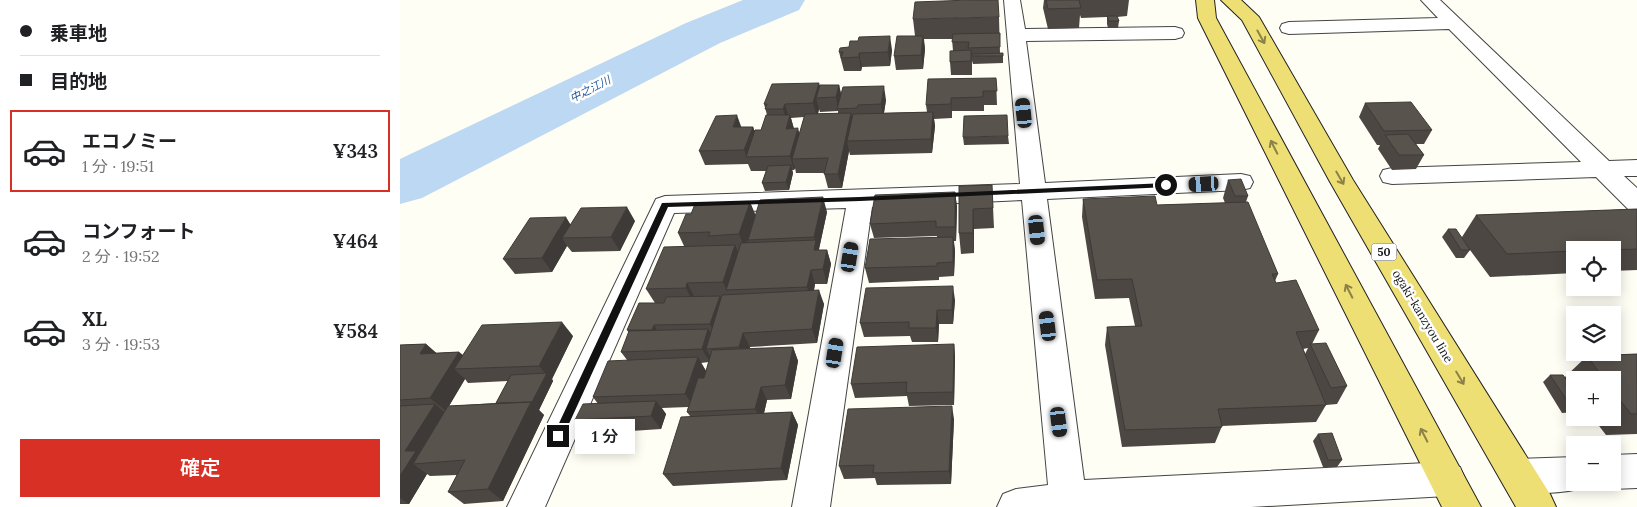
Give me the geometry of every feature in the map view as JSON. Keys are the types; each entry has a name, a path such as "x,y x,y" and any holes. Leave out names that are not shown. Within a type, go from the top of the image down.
{"main road":[{"path":"1205,0 1207,18 1454,493"},
{"name":"ogaki-kanzyou line","path":"1230,0 1250,17 1341,180 1537,507"}],"street":[{"path":"1430,0 1637,203"},
{"path":"1012,1 1068,503"},
{"path":"1289,28 1454,23"},
{"path":"1016,35 1175,32"},
{"path":"1392,176 1637,168"},
{"path":"526,507 665,204 860,199 1242,182"},
{"path":"811,507 860,199"},
{"path":"1621,472 1637,471"},
{"path":"1519,476 1566,474"},
{"path":"1016,507 1068,503 1454,493"}],"building":[{"path":"998,0 999,17 913,19 915,2"},
{"path":"1046,0 1079,0 1081,8 1048,9"},
{"path":"1107,16 1117,16 1119,21 1109,21"},
{"path":"1000,33 1000,47 968,48 969,42 952,42 953,34"},
{"path":"890,36 888,52 859,53 859,57 841,58 843,52 839,52 840,48 849,47 850,41 858,41 859,37"},
{"path":"897,36 923,36 921,55 894,56"},
{"path":"971,50 971,61 950,62 950,51"},
{"path":"1003,53 1003,56 972,56 972,54"},
{"path":"996,78 997,91 983,91 983,97 951,98 951,104 926,105 928,79"},
{"path":"819,83 813,103 785,104 783,109 765,109 767,104 764,104 772,84"},
{"path":"820,85 839,85 836,97 816,98"},
{"path":"884,86 881,104 858,105 857,108 837,109 843,87"},
{"path":"1411,102 1432,130 1384,131 1365,103"},
{"path":"933,112 931,139 847,141 853,114"},
{"path":"851,113 838,174 824,174 828,158 792,159 805,114"},
{"path":"737,115 733,127 753,127 744,150 699,151 716,116"},
{"path":"766,115 790,115 786,129 798,128 790,156 746,157 755,130 761,130"},
{"path":"1007,115 1008,136 963,137 964,116"},
{"path":"1408,134 1424,155 1399,155 1385,135"},
{"path":"791,165 786,182 762,183 768,166"},
{"path":"1241,179 1248,196 1235,196 1228,180"},
{"path":"992,185 993,208 973,209 973,233 959,233 959,186"},
{"path":"955,192 955,227 936,227 936,221 870,224 875,195"},
{"path":"1155,196 1157,205 1248,202 1278,274 1272,274 1276,283 1296,280 1319,330 1296,332 1326,405 1218,409 1222,427 1125,430 1107,327 1142,326 1132,279 1097,280 1083,199"},
{"path":"823,197 814,237 748,240 760,200"},
{"path":"750,202 739,234 708,236 710,232 678,233 686,214 691,214 695,204"},
{"path":"627,207 611,237 562,238 581,208"},
{"path":"1637,209 1637,249 1621,250 1621,241 1566,241 1566,251 1507,254 1476,215"},
{"path":"566,217 542,258 503,259 530,218"},
{"path":"1448,229 1456,229 1470,250 1461,250"},
{"path":"953,237 953,262 937,263 937,266 865,268 870,239"},
{"path":"816,240 814,250 827,250 823,269 811,270 807,287 726,290 741,243"},
{"path":"735,245 723,282 687,283 686,288 646,289 664,247"},
{"path":"953,286 952,310 937,310 936,328 909,328 909,322 860,323 866,288"},
{"path":"819,290 812,329 743,333 739,347 706,349 722,295"},
{"path":"720,296 710,324 654,325 652,330 627,330 639,303 664,303 666,297"},
{"path":"562,322 539,366 454,369 482,325"},
{"path":"708,329 702,349 621,352 629,331"},
{"path":"1326,343 1347,386 1331,388 1310,344"},
{"path":"426,344 420,354 459,352 430,398 400,400 400,345"},
{"path":"954,344 953,392 906,393 907,382 851,384 857,347"},
{"path":"793,347 785,385 761,387 755,409 687,412 698,378 704,378 712,350"},
{"path":"1637,354 1637,414 1631,414 1621,401 1621,371 1598,371 1591,361 1621,361 1621,355"},
{"path":"698,357 685,394 593,397 608,361"},
{"path":"547,373 532,402 496,403 511,375"},
{"path":"1550,375 1563,375 1566,379 1566,399"},
{"path":"656,401 651,416 575,420 583,404"},
{"path":"531,402 488,489 448,492 465,460 413,464 448,406"},
{"path":"435,404 405,451 416,451 400,476 400,406"},
{"path":"952,406 949,471 873,473 874,465 839,466 848,409"},
{"path":"792,412 781,468 663,474 681,417"},
{"path":"1332,433 1342,460 1328,460 1318,434"}],"waterway":[{"name":"中之江川","path":"400,184 703,33 783,0"}],"route":[{"path":"558,436 665,204 860,199 1166,185"}]}
